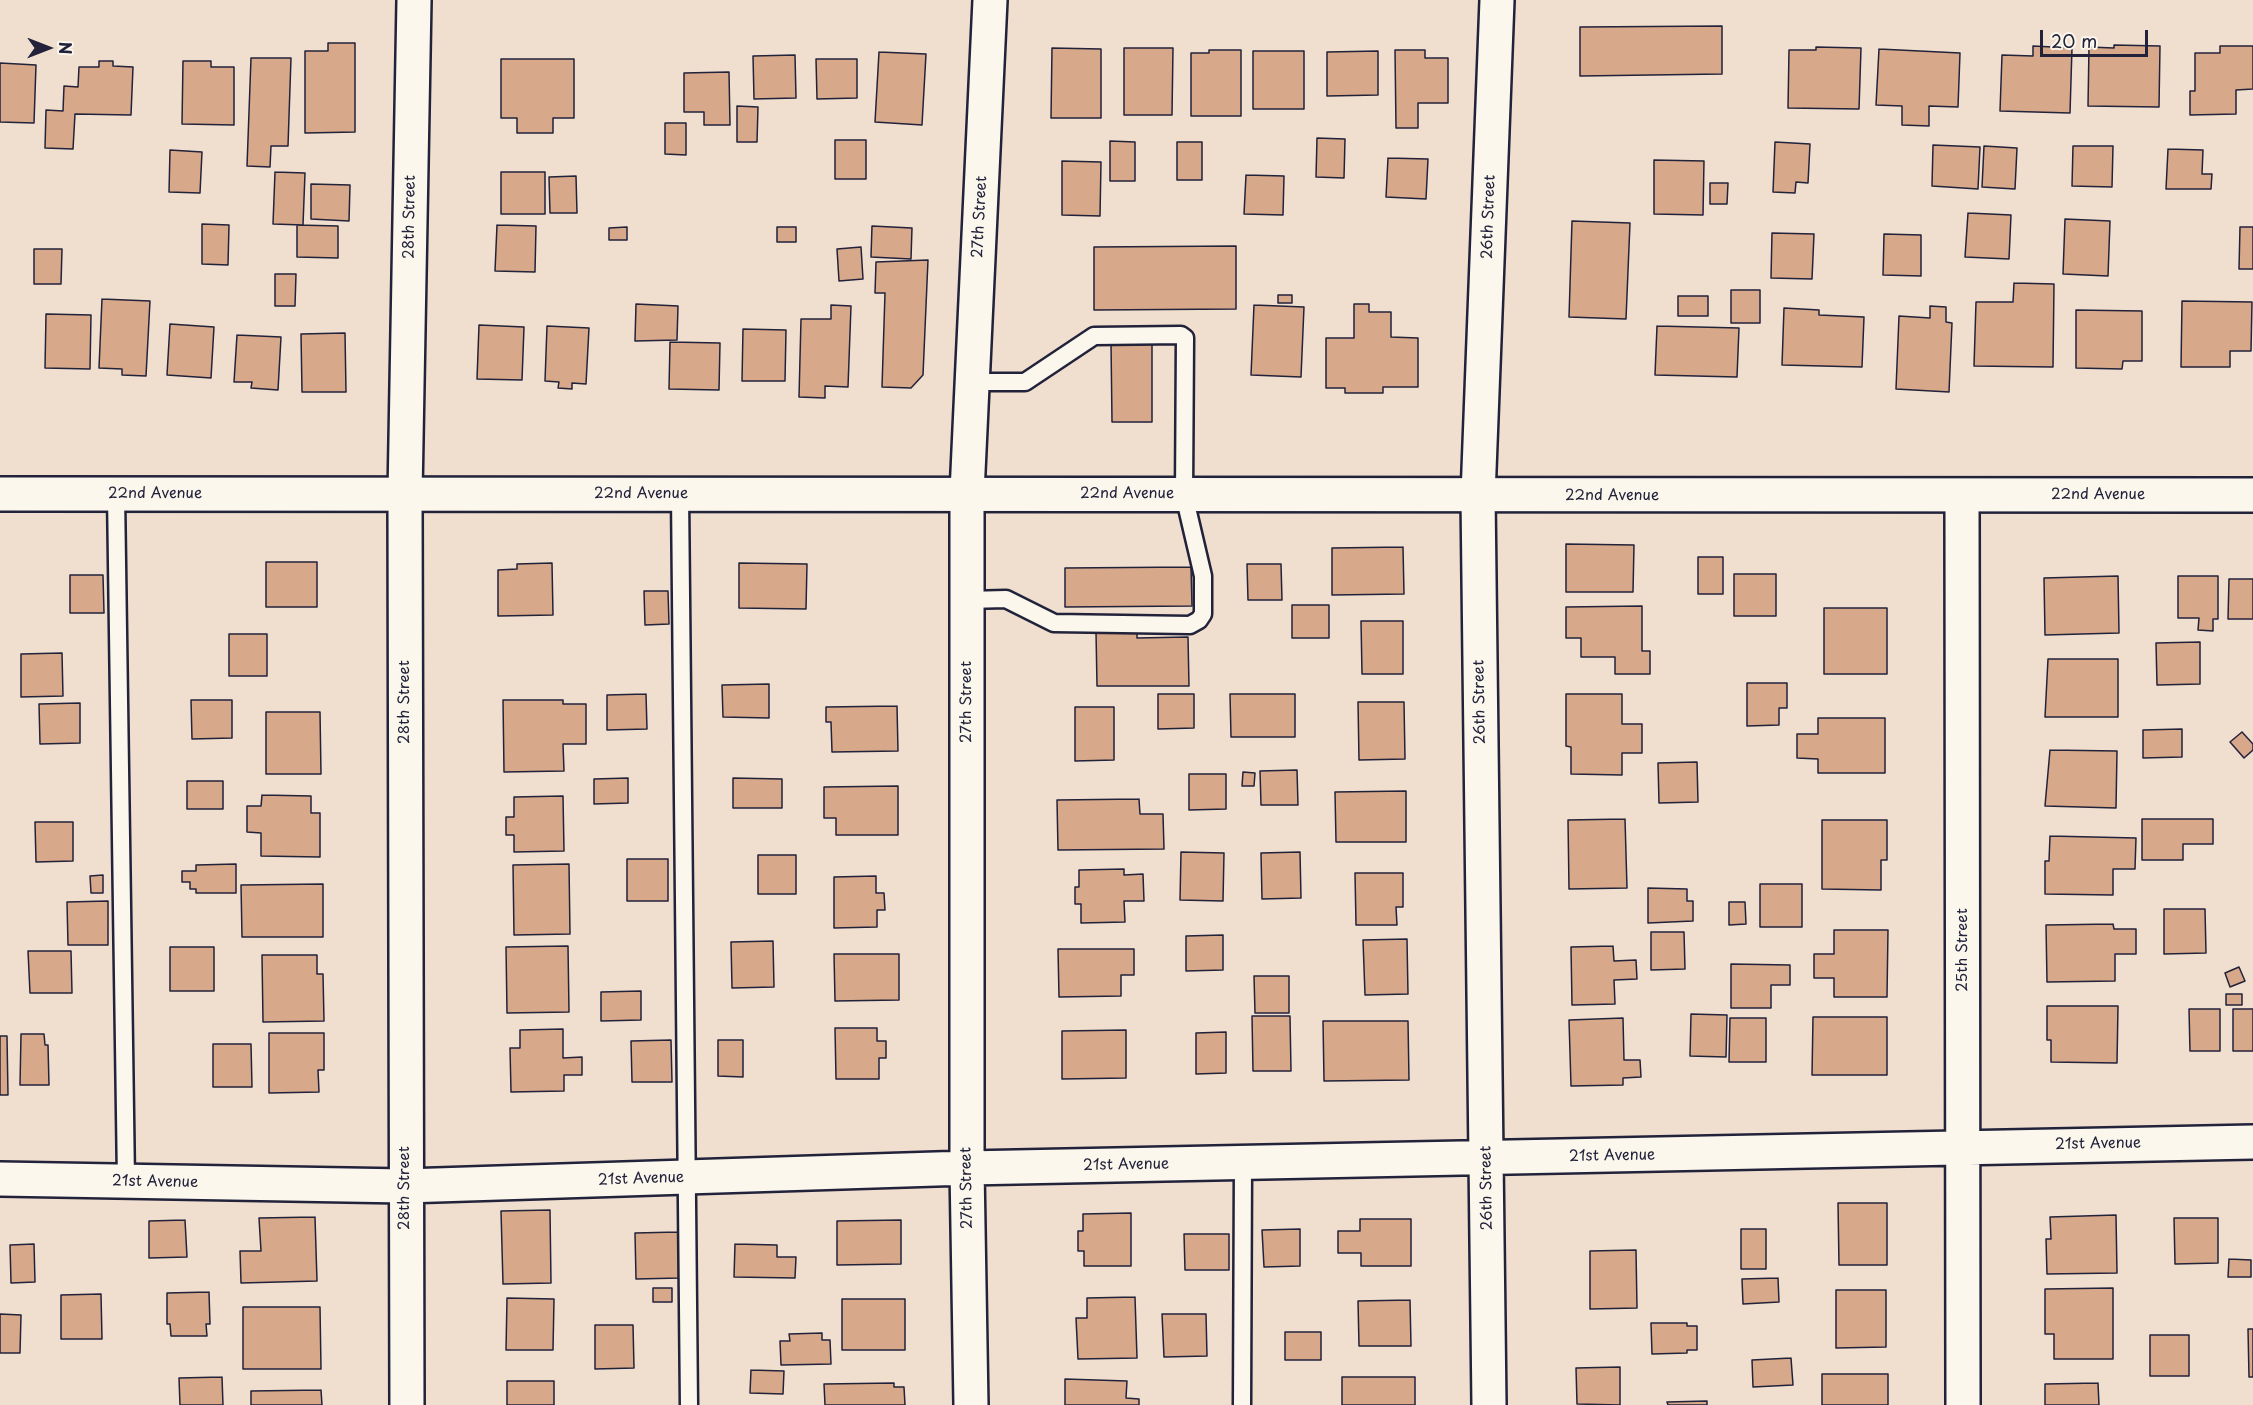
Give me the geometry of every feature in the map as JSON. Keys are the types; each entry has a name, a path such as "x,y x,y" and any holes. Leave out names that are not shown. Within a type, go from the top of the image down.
{"street":[{"name":"28th Street","path":"407,1405 405,494 414,0"},
{"name":"27th Street","path":"971,1405 967,1168 967,493 990,0"},
{"name":"26th Street","path":"1489,1405 1478,496 1497,0"},
{"name":"22nd Avenue","path":"0,494 2253,495"},
{"name":"25th Street","path":"1962,496 1963,1405"},
{"name":"21st Avenue","path":"0,1179 405,1186 967,1168 1486,1159 1963,1146 2253,1142"}],"lane":[{"path":"967,600 1006,599 1054,623 1190,625 1203,614 1203,576 1184,495 1186,344 1181,335 1094,336 1025,382 972,382"},
{"path":"116,494 126,1181"},
{"path":"680,494 689,1405"},
{"path":"1242,1405 1243,1163"}],"building":[{"path":"1722,26 1722,74 1580,76 1580,27"},
{"path":"328,43 355,43 355,132 305,133 305,51 328,51"},
{"path":"2114,45 2160,46 2159,107 2088,106 2089,47 2114,48"},
{"path":"2033,46 2072,48 2070,113 2000,111 2002,55 2033,56"},
{"path":"2220,46 2253,46 2253,89 2236,90 2236,114 2190,115 2190,91 2195,91 2195,53 2220,53"},
{"path":"1816,47 1861,48 1859,109 1788,108 1789,50 1816,50"},
{"path":"1052,48 1101,49 1101,118 1051,118"},
{"path":"1124,48 1173,48 1172,115 1124,115"},
{"path":"1879,49 1960,53 1958,107 1929,106 1929,126 1902,125 1902,106 1876,105"},
{"path":"1209,50 1241,50 1241,116 1191,116 1191,53 1209,53"},
{"path":"1395,50 1425,50 1425,58 1448,58 1448,103 1418,103 1418,128 1396,128"},
{"path":"1253,51 1304,51 1304,109 1253,109"},
{"path":"1378,51 1378,95 1327,96 1327,52"},
{"path":"879,52 926,54 922,125 875,122"},
{"path":"795,55 796,98 754,99 753,56"},
{"path":"251,58 291,58 288,146 271,146 270,167 247,166"},
{"path":"501,59 574,59 574,118 553,118 553,133 517,133 517,118 501,118"},
{"path":"816,59 857,59 857,98 817,99"},
{"path":"99,61 113,61 113,66 133,67 131,115 75,114 73,149 45,148 46,110 63,111 64,86 78,87 79,67 99,67"},
{"path":"183,61 211,61 211,67 234,67 234,125 182,124"},
{"path":"0,63 36,65 34,123 0,122"},
{"path":"729,72 730,125 704,125 704,112 684,112 684,73"},
{"path":"737,106 758,107 757,142 737,142"},
{"path":"665,123 686,123 686,155 665,154"},
{"path":"1317,138 1345,139 1344,178 1316,177"},
{"path":"835,140 866,140 866,179 835,179"},
{"path":"1110,141 1135,142 1135,181 1110,181"},
{"path":"1177,142 1202,142 1202,180 1177,180"},
{"path":"1775,142 1810,144 1808,183 1796,182 1795,193 1773,192"},
{"path":"1933,145 1980,147 1978,189 1932,186"},
{"path":"1984,146 2017,148 2015,189 1982,187"},
{"path":"2073,146 2113,146 2112,187 2072,186"},
{"path":"2168,149 2203,150 2202,174 2212,174 2211,189 2166,189"},
{"path":"170,150 202,152 200,193 169,192"},
{"path":"1388,158 1428,159 1426,199 1386,197"},
{"path":"1654,160 1704,161 1703,215 1654,214"},
{"path":"1062,161 1101,162 1100,216 1062,215"},
{"path":"275,172 305,173 303,225 273,224"},
{"path":"501,172 545,172 545,214 501,214"},
{"path":"1246,175 1284,176 1283,215 1244,214"},
{"path":"576,176 577,213 550,213 549,177"},
{"path":"1710,183 1728,183 1727,204 1710,204"},
{"path":"311,184 350,185 349,221 311,219"},
{"path":"1968,213 2011,215 2009,259 1965,257"},
{"path":"2065,219 2110,221 2108,276 2063,274"},
{"path":"1572,221 1630,223 1626,319 1569,317"},
{"path":"202,224 229,225 228,265 202,264"},
{"path":"297,225 338,226 338,258 297,257"},
{"path":"497,225 536,226 535,272 495,271"},
{"path":"872,226 912,228 911,259 871,257"},
{"path":"627,227 627,240 609,240 609,228"},
{"path":"777,227 796,227 796,242 777,242"},
{"path":"2240,227 2253,227 2253,269 2239,269"},
{"path":"1772,233 1814,234 1812,279 1771,278"},
{"path":"1884,234 1921,235 1921,276 1883,275"},
{"path":"1236,246 1236,309 1094,310 1094,247"},
{"path":"861,247 863,279 839,281 837,249"},
{"path":"34,249 62,249 61,284 34,284"},
{"path":"928,260 923,375 911,388 882,387 885,293 875,293 876,262"},
{"path":"275,274 296,274 295,306 275,306"},
{"path":"2014,283 2054,284 2053,367 1974,366 1976,302 2013,302"},
{"path":"1731,290 1760,290 1760,323 1731,323"},
{"path":"1278,295 1292,295 1292,303 1278,303"},
{"path":"1678,296 1708,296 1708,316 1678,316"},
{"path":"102,299 150,301 146,376 122,375 122,369 99,368"},
{"path":"2182,301 2252,302 2251,351 2230,351 2230,367 2181,367"},
{"path":"636,304 678,306 677,340 635,341"},
{"path":"1354,304 1369,304 1369,312 1391,312 1391,337 1418,338 1418,387 1383,387 1383,393 1345,393 1345,388 1326,388 1326,338 1354,338"},
{"path":"831,305 851,306 848,387 825,386 825,398 799,397 801,319 831,319"},
{"path":"1254,305 1304,307 1301,377 1251,375"},
{"path":"1930,306 1946,307 1946,322 1952,323 1949,392 1896,389 1899,316 1930,318"},
{"path":"1784,308 1819,310 1819,315 1864,317 1862,367 1782,365"},
{"path":"2076,310 2142,311 2142,361 2123,361 2122,369 2076,368"},
{"path":"46,314 91,315 90,369 45,368"},
{"path":"170,324 214,327 211,378 167,375"},
{"path":"479,325 524,327 522,380 477,379"},
{"path":"547,326 589,328 586,384 572,383 572,389 558,388 559,382 545,381"},
{"path":"1657,326 1739,328 1737,377 1655,375"},
{"path":"743,329 786,330 785,381 742,381"},
{"path":"345,333 346,392 302,392 301,334"},
{"path":"237,335 281,337 278,390 251,388 252,382 234,382"},
{"path":"670,342 720,343 719,390 669,389"},
{"path":"1111,343 1152,343 1152,422 1112,422"},
{"path":"1566,544 1634,545 1633,592 1566,592"},
{"path":"1403,547 1404,594 1332,595 1332,548"},
{"path":"1698,557 1723,557 1723,594 1698,594"},
{"path":"266,562 317,562 317,607 266,607"},
{"path":"552,563 553,615 498,616 498,570 517,569 517,564"},
{"path":"739,563 807,564 806,609 739,608"},
{"path":"1247,564 1281,564 1282,600 1248,600"},
{"path":"1191,567 1192,606 1065,607 1065,568"},
{"path":"1734,574 1776,574 1776,616 1734,616"},
{"path":"70,575 103,575 104,613 70,613"},
{"path":"2118,576 2119,633 2045,635 2044,578"},
{"path":"2178,576 2218,576 2218,619 2213,619 2213,631 2198,630 2199,618 2178,618"},
{"path":"2229,579 2253,579 2253,619 2228,619"},
{"path":"644,591 668,591 669,624 645,625"},
{"path":"1292,605 1329,605 1329,638 1292,638"},
{"path":"1642,606 1642,651 1650,651 1650,674 1615,674 1615,657 1581,657 1581,638 1566,638 1566,607"},
{"path":"1824,608 1887,608 1887,674 1824,674"},
{"path":"1361,621 1403,621 1403,674 1362,674"},
{"path":"1137,631 1137,638 1188,637 1189,686 1097,686 1096,632"},
{"path":"229,634 267,634 267,676 229,676"},
{"path":"2200,642 2200,684 2157,685 2156,643"},
{"path":"62,653 63,696 21,697 21,654"},
{"path":"2048,659 2118,659 2118,717 2045,717"},
{"path":"1747,683 1787,683 1787,708 1779,708 1779,725 1747,726"},
{"path":"769,684 769,718 723,717 722,685"},
{"path":"646,694 647,729 607,730 607,695"},
{"path":"1158,694 1194,694 1194,728 1158,729"},
{"path":"1230,694 1295,694 1295,737 1231,737"},
{"path":"1566,694 1622,694 1622,724 1642,724 1642,753 1622,753 1622,775 1571,774 1571,747 1566,746"},
{"path":"191,700 232,700 232,738 192,739"},
{"path":"503,700 563,700 563,704 586,704 586,744 563,744 564,771 504,772"},
{"path":"1358,702 1404,702 1405,759 1359,760"},
{"path":"80,703 80,743 40,744 39,704"},
{"path":"897,706 898,751 832,752 831,722 826,722 826,707"},
{"path":"1075,707 1114,707 1114,760 1075,761"},
{"path":"266,712 320,712 321,774 266,774"},
{"path":"1818,718 1885,718 1885,773 1818,773 1818,759 1797,758 1797,734 1818,734"},
{"path":"2182,729 2182,757 2143,758 2143,730"},
{"path":"2242,732 2253,744 2253,750 2244,758 2230,742"},
{"path":"2050,750 2117,751 2116,808 2045,806"},
{"path":"1697,762 1698,802 1659,803 1658,763"},
{"path":"1297,770 1298,805 1261,805 1260,771"},
{"path":"1243,772 1255,773 1254,786 1242,786"},
{"path":"1189,774 1226,774 1226,809 1189,810"},
{"path":"628,778 628,803 594,804 594,779"},
{"path":"733,778 782,779 782,808 733,808"},
{"path":"187,781 223,781 223,809 187,809"},
{"path":"898,786 898,835 836,835 836,818 824,818 824,787"},
{"path":"1406,791 1406,842 1336,842 1335,792"},
{"path":"262,795 311,796 311,813 320,813 320,857 261,856 261,833 247,832 247,806 261,806"},
{"path":"563,796 564,851 514,852 514,835 506,835 506,817 514,817 514,797"},
{"path":"1139,799 1140,814 1163,814 1164,849 1058,850 1057,800"},
{"path":"1625,819 1627,888 1569,889 1568,820"},
{"path":"2142,819 2213,819 2213,844 2183,844 2183,860 2142,860"},
{"path":"1822,820 1887,820 1887,860 1881,860 1881,890 1822,889"},
{"path":"35,822 73,822 73,861 36,862"},
{"path":"2050,836 2136,838 2135,869 2113,869 2113,895 2045,894 2045,861 2049,861"},
{"path":"1181,852 1224,853 1223,901 1180,900"},
{"path":"1300,852 1301,898 1262,899 1261,853"},
{"path":"758,855 796,855 796,894 758,894"},
{"path":"627,859 668,859 668,901 627,901"},
{"path":"236,864 236,893 196,893 196,889 190,889 190,882 182,882 182,871 196,871 196,865"},
{"path":"569,864 570,934 514,935 513,865"},
{"path":"1124,869 1124,875 1143,874 1144,901 1124,901 1125,922 1081,923 1081,904 1075,904 1075,887 1079,887 1079,870"},
{"path":"1355,873 1403,873 1403,907 1396,907 1397,925 1356,925"},
{"path":"103,875 103,893 91,893 90,876"},
{"path":"876,876 876,893 884,893 885,910 877,910 877,927 834,928 834,877"},
{"path":"323,884 323,937 242,937 241,885"},
{"path":"1760,884 1802,884 1802,927 1760,927"},
{"path":"1648,888 1687,889 1687,901 1693,901 1693,921 1648,923"},
{"path":"108,901 108,945 68,945 67,902"},
{"path":"1729,902 1745,902 1746,924 1729,925"},
{"path":"2164,909 2205,909 2206,953 2164,954"},
{"path":"2113,924 2114,929 2136,929 2136,954 2115,954 2115,981 2047,982 2046,925"},
{"path":"1834,930 1888,930 1887,997 1834,997 1834,978 1814,978 1814,954 1834,954"},
{"path":"1651,932 1684,932 1685,969 1651,970"},
{"path":"1223,935 1223,970 1186,971 1186,936"},
{"path":"1407,939 1408,994 1365,995 1363,940"},
{"path":"773,941 774,987 732,988 731,942"},
{"path":"568,946 569,1012 507,1013 506,947"},
{"path":"1613,946 1614,961 1636,960 1637,979 1614,980 1615,1004 1572,1005 1571,947"},
{"path":"170,947 214,947 214,991 170,991"},
{"path":"1058,949 1134,949 1134,975 1121,975 1121,996 1059,997"},
{"path":"28,951 71,951 72,993 30,993"},
{"path":"834,954 899,954 899,1000 835,1001"},
{"path":"262,955 317,955 317,974 323,974 324,1021 263,1022"},
{"path":"1731,964 1790,965 1790,985 1771,985 1771,1008 1731,1008"},
{"path":"2239,967 2245,981 2230,987 2225,973"},
{"path":"1254,976 1289,976 1289,1013 1255,1013"},
{"path":"641,991 641,1020 601,1021 601,992"},
{"path":"2226,994 2242,994 2242,1005 2226,1005"},
{"path":"2047,1006 2118,1006 2117,1063 2051,1062 2051,1040 2047,1040"},
{"path":"2189,1009 2220,1009 2220,1051 2190,1051"},
{"path":"2233,1009 2253,1009 2253,1051 2233,1051"},
{"path":"1691,1014 1727,1015 1726,1057 1690,1056"},
{"path":"1252,1016 1290,1016 1291,1071 1253,1071"},
{"path":"1813,1017 1887,1017 1887,1075 1812,1075"},
{"path":"1623,1018 1624,1060 1640,1060 1641,1077 1623,1078 1623,1085 1571,1086 1569,1020"},
{"path":"1730,1018 1766,1018 1766,1062 1729,1062"},
{"path":"1323,1021 1408,1021 1409,1080 1324,1081"},
{"path":"835,1028 877,1028 877,1041 886,1041 886,1058 879,1058 879,1079 836,1079"},
{"path":"563,1029 563,1058 582,1057 582,1075 564,1075 564,1091 511,1092 510,1048 520,1048 520,1030"},
{"path":"1126,1030 1126,1078 1062,1079 1062,1031"},
{"path":"1226,1032 1226,1073 1196,1074 1196,1033"},
{"path":"269,1033 324,1033 324,1070 318,1070 319,1092 269,1093"},
{"path":"21,1034 44,1034 45,1045 48,1045 49,1085 20,1085"},
{"path":"0,1036 7,1036 8,1095 0,1095"},
{"path":"671,1040 672,1082 632,1082 631,1041"},
{"path":"718,1040 743,1040 743,1077 718,1076"},
{"path":"213,1044 251,1044 252,1087 213,1087"},
{"path":"1838,1203 1887,1203 1887,1265 1839,1265"},
{"path":"550,1210 551,1283 503,1284 501,1211"},
{"path":"1131,1213 1131,1266 1084,1266 1084,1251 1078,1251 1078,1231 1083,1231 1083,1214"},
{"path":"2116,1215 2117,1273 2047,1274 2046,1239 2051,1239 2050,1217"},
{"path":"315,1217 317,1281 241,1283 240,1251 261,1251 259,1218"},
{"path":"2174,1218 2218,1218 2218,1263 2175,1264"},
{"path":"1360,1219 1411,1219 1411,1266 1361,1266 1361,1253 1338,1253 1338,1231 1360,1231"},
{"path":"185,1220 187,1257 149,1258 149,1221"},
{"path":"901,1220 901,1264 837,1265 837,1221"},
{"path":"1300,1229 1300,1266 1264,1267 1262,1230"},
{"path":"1741,1229 1766,1229 1766,1269 1741,1269"},
{"path":"678,1232 680,1278 636,1279 635,1233"},
{"path":"1184,1234 1229,1234 1229,1270 1185,1270"},
{"path":"34,1244 35,1282 11,1283 10,1245"},
{"path":"735,1244 777,1245 777,1257 796,1257 795,1278 734,1277"},
{"path":"1636,1250 1637,1308 1590,1309 1590,1251"},
{"path":"2229,1259 2251,1260 2251,1277 2228,1277"},
{"path":"1778,1278 1779,1302 1743,1304 1742,1279"},
{"path":"653,1288 672,1288 672,1302 653,1302"},
{"path":"2113,1288 2113,1359 2054,1359 2054,1334 2045,1334 2045,1289"},
{"path":"1836,1290 1886,1290 1886,1347 1836,1348"},
{"path":"209,1292 210,1324 206,1324 207,1336 171,1336 170,1324 167,1324 167,1293"},
{"path":"101,1294 102,1339 61,1339 61,1295"},
{"path":"1135,1297 1137,1358 1078,1359 1076,1318 1087,1318 1087,1298"},
{"path":"507,1298 554,1299 553,1350 506,1350"},
{"path":"842,1299 905,1299 905,1350 842,1350"},
{"path":"1410,1300 1411,1346 1359,1346 1358,1301"},
{"path":"243,1307 320,1307 321,1369 243,1369"},
{"path":"0,1314 21,1315 20,1353 0,1353"},
{"path":"1162,1314 1206,1314 1207,1356 1164,1357"},
{"path":"1651,1323 1687,1323 1687,1326 1697,1326 1697,1350 1687,1350 1687,1353 1652,1354"},
{"path":"595,1325 633,1325 634,1368 595,1369"},
{"path":"2248,1329 2253,1329 2253,1377 2249,1377"},
{"path":"1285,1332 1321,1332 1321,1360 1285,1360"},
{"path":"822,1333 822,1340 830,1340 831,1364 781,1365 780,1341 790,1341 789,1334"},
{"path":"2150,1335 2189,1335 2189,1376 2150,1376"},
{"path":"1791,1358 1793,1385 1753,1387 1752,1360"},
{"path":"1620,1367 1620,1405 1577,1404 1576,1368"},
{"path":"751,1370 784,1371 783,1394 750,1393"},
{"path":"1822,1374 1888,1374 1888,1405 1822,1405"},
{"path":"222,1377 223,1405 180,1405 179,1378"},
{"path":"1342,1377 1415,1377 1415,1405 1342,1405"},
{"path":"1065,1379 1127,1381 1126,1398 1139,1399 1139,1405 1065,1405"},
{"path":"507,1381 554,1381 554,1405 507,1405"},
{"path":"894,1383 894,1387 904,1387 905,1405 825,1405 824,1384"},
{"path":"2098,1383 2099,1405 2045,1405 2045,1384"},
{"path":"321,1390 322,1405 251,1405 251,1391"},
{"path":"1707,1401 1707,1405 1668,1405 1667,1402"}]}
